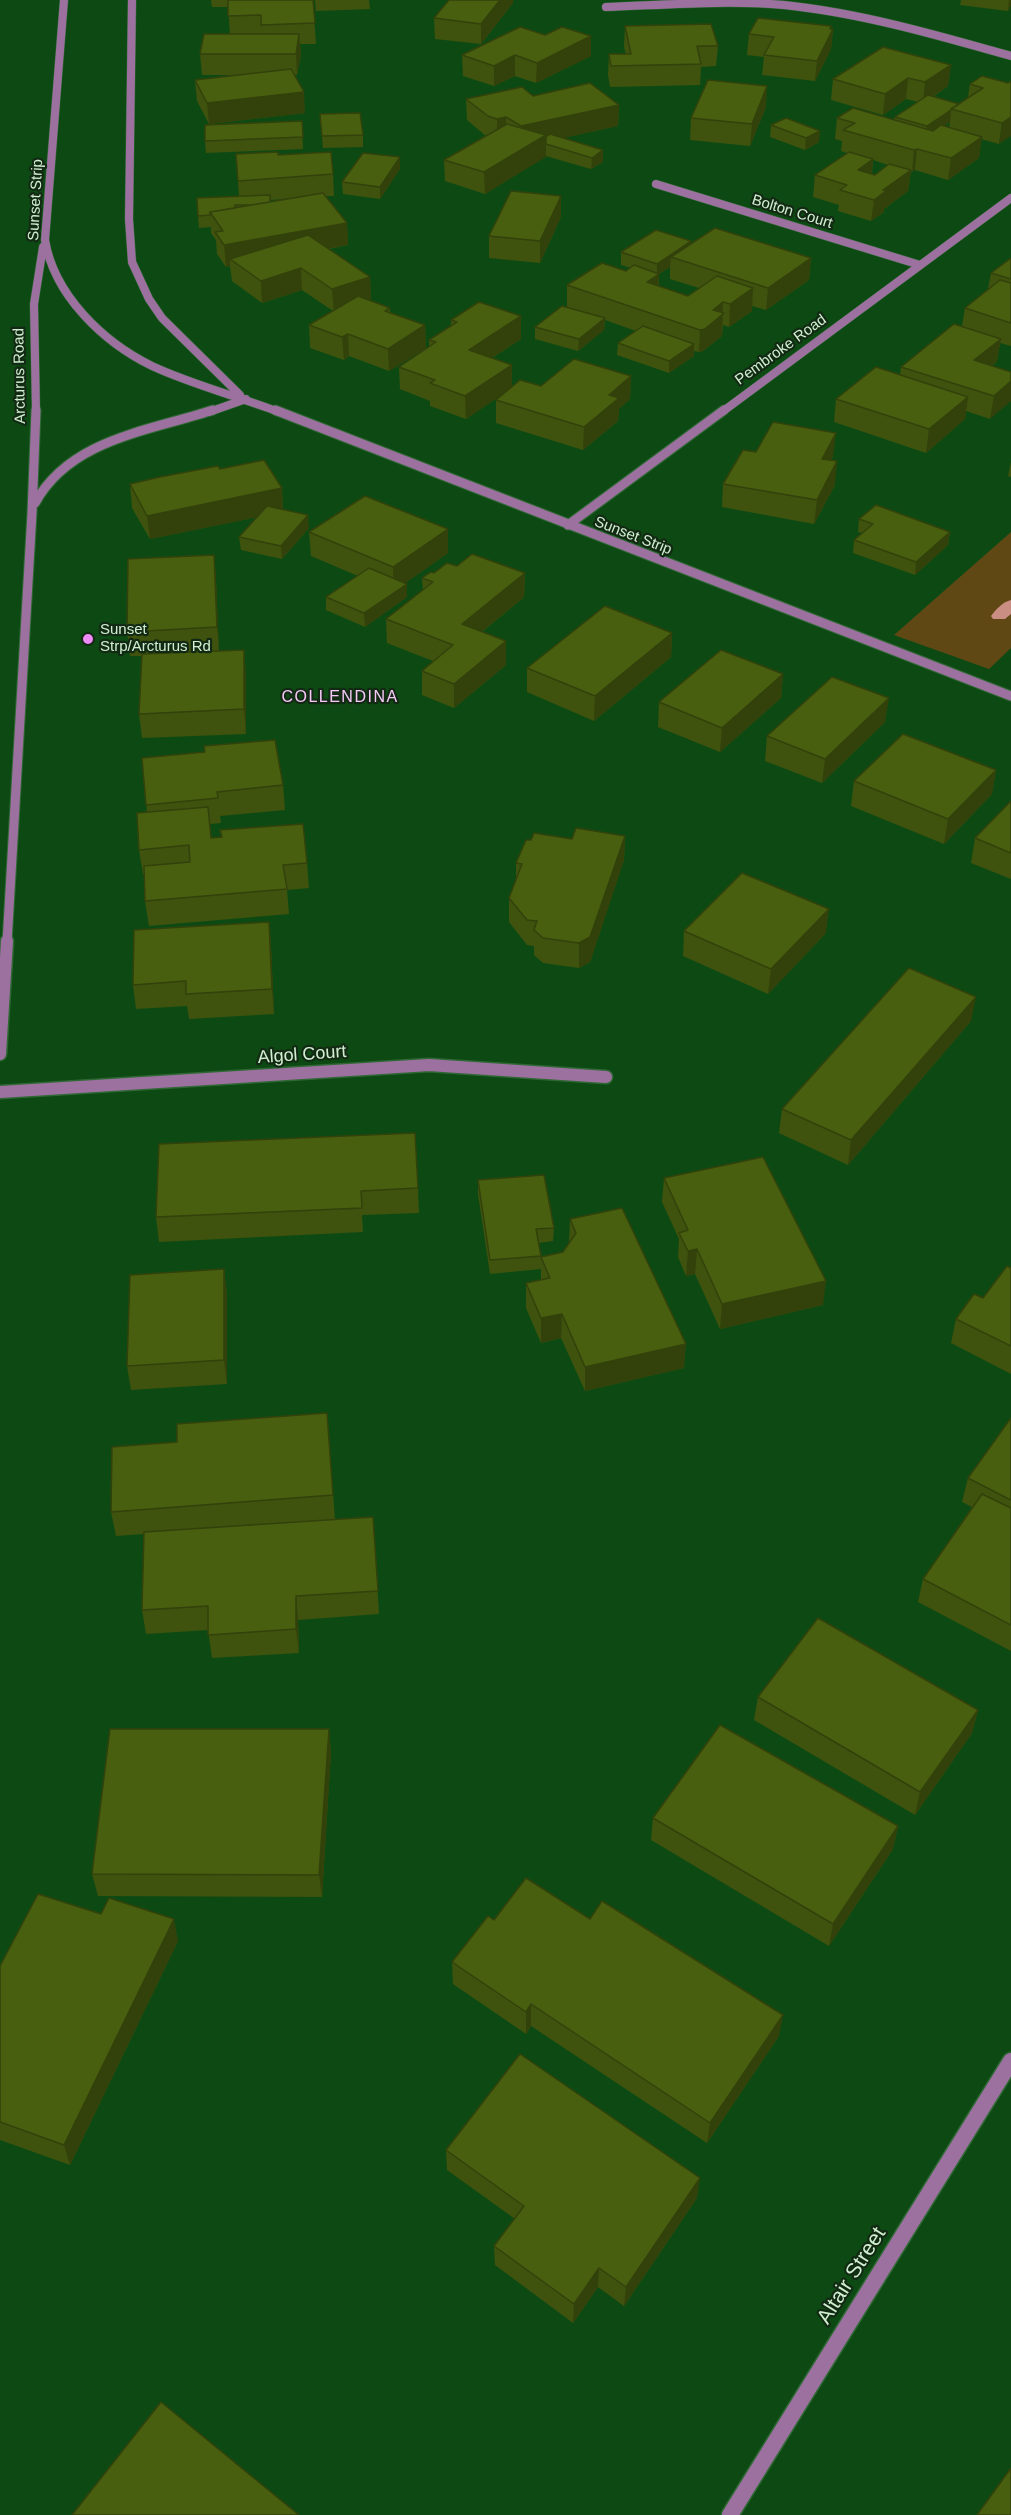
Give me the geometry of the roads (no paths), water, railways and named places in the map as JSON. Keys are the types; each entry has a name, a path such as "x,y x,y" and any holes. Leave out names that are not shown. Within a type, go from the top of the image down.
{"street":[{"name":"Sunset Strip","path":"64,0 45,240 51,266 64,291 85,314 121,345 153,366 246,399 1011,696"},
{"name":"Sunset Strip","path":"132,0 129,219 132,262 144,291 162,318 200,358 246,399"},
{"path":"606,7 699,3 782,4 882,21 1011,56"},
{"name":"Bolton Court","path":"656,184 920,265"},
{"name":"Pembroke Road","path":"568,525 1011,198"},
{"name":"Arcturus Road","path":"0,1054 36,428 34,304 45,240"},
{"name":"Arcturus Road","path":"32,513 44,486 70,462 85,453 102,444 246,399"},
{"name":"Algol Court","path":"0,1092 429,1065 606,1077"},
{"name":"Altair Street","path":"730,2515 1011,2061"}],"waterway":[{"path":"999,616 1011,605"}],"place":[{"name":"Sunset Strp/Arcturus Rd","path":"88,639"}],"district":[{"name":"COLLENDINA","path":"340,698"}]}
